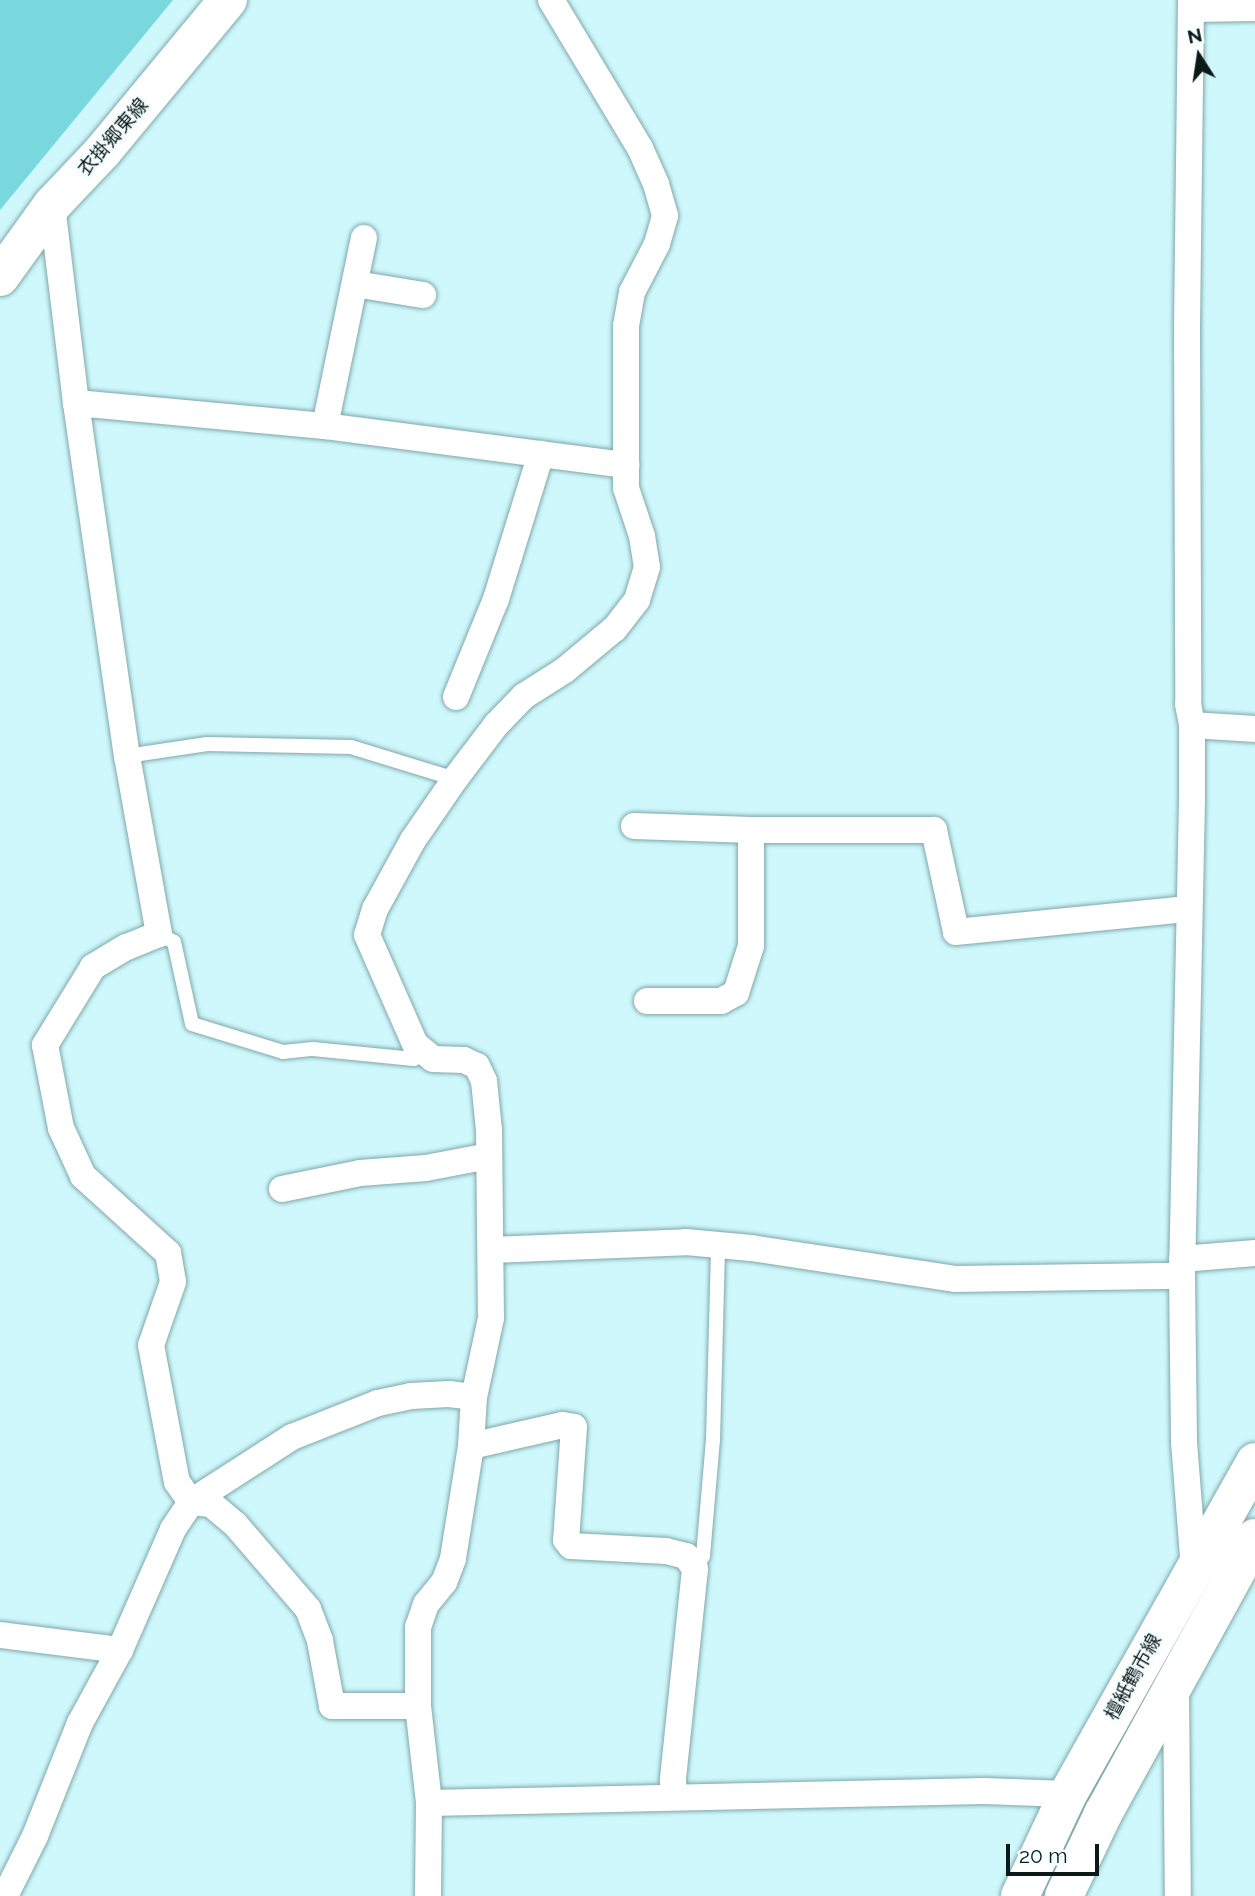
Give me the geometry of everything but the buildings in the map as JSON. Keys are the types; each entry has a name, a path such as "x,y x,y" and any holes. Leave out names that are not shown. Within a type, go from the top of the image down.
{"main road":[{"name":"衣掛郷東線","path":"0,277 52,205 103,151 228,0"},
{"name":"檀紙鶴市線","path":"1020,1896 1068,1794 1255,1462"},
{"name":"檀紙鶴市線","path":"1064,1896 1103,1814 1255,1538"}],"street":[{"path":"428,1896 429,1803 418,1706 418,1627 426,1604 444,1581 453,1559 471,1446 474,1397 491,1318 489,1156 484,1081 477,1066 464,1060 433,1059 415,1044 367,935 375,909 414,840 496,725 524,696 565,670 614,629 638,600 647,567 642,536 626,488 626,326 632,292 657,244 666,216 640,148 551,0"},
{"path":"1178,1896 1176,1681 1190,1616 1194,1568 1184,1441 1182,1267 1192,725 1188,704 1187,461 1191,5 1255,8"},
{"path":"52,205 76,403 127,757 159,934 126,947 93,967 45,1045 61,1128 83,1176 168,1253 173,1282 151,1345 177,1482 191,1502 211,1504 235,1524 308,1609 320,1640 332,1706 418,1706"},
{"path":"325,426 364,238"},
{"path":"355,284 424,295"},
{"path":"76,403 325,426 626,465"},
{"path":"456,697 496,600 541,454"},
{"path":"1192,725 1255,729"},
{"path":"634,826 751,830 934,830 956,932 1188,909"},
{"path":"647,1001 721,1001 736,993 751,946 751,830"},
{"path":"282,1189 360,1172 426,1168 489,1156"},
{"path":"491,1250 686,1242 955,1279 1182,1267 1255,1253"},
{"path":"5,1896 36,1836 79,1723 120,1650 173,1529 191,1502 292,1437 378,1404 411,1396 449,1394 474,1397"},
{"path":"471,1446 563,1425 574,1427 566,1540 571,1546 666,1551 686,1556 695,1569 673,1780 674,1797"},
{"path":"0,1635 120,1650"},
{"path":"429,1803 984,1791 1068,1794"}],"lane":[{"path":"127,757 207,744 351,747 455,779"},
{"path":"159,934 174,942 192,1024 283,1052 313,1049 414,1059 424,1053"},
{"path":"695,1569 703,1556 713,1440 718,1245"}],"water":[{"path":"0,0 173,0 0,210"}]}
